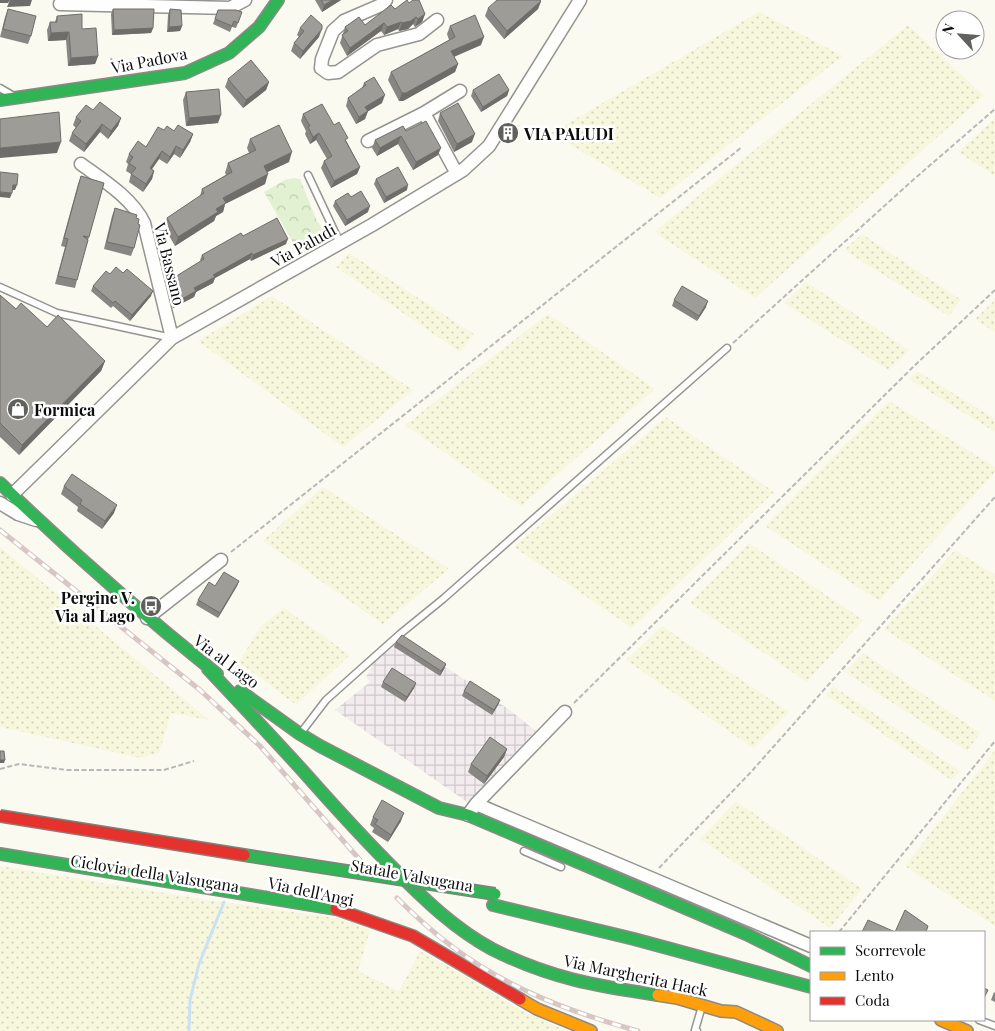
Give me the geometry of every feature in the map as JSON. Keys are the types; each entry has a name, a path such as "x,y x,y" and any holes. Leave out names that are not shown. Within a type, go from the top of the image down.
{"main road":[{"name":"Via Padova","path":"0,100 185,73 229,53 259,27 278,0"},
{"name":"Via al Lago","path":"0,483 146,618 208,668 300,734 320,746 439,808 468,815 485,824 746,934 810,966"},
{"name":"Via Margherita Hack","path":"208,668 351,826 428,903 464,931 492,948 529,966 563,978 592,985 677,998 721,1011 740,1014 777,1031"},
{"path":"300,734 302,770"},
{"path":"314,784 314,762 320,746"},
{"name":"Statale Valsugana","path":"0,816 494,900 685,941"},
{"name":"Statale Valsugana","path":"0,827 348,880 494,900 810,987"},
{"name":"Via dell'Angi","path":"0,854 336,909 413,936 537,1009 591,1031"},
{"path":"780,963 810,971"},
{"name":"Via Margherita Hack","path":"721,1011 734,1020 758,1031"},
{"path":"946,1022 967,1031"}],"street":[{"path":"60,4 230,8 245,0"},
{"path":"386,0 381,5 344,21 333,31 322,59 322,68 328,73 338,72 377,45 418,34 437,20"},
{"name":"Via Paludi","path":"12,494 172,338 340,243 457,174 478,158 489,146 580,0"},
{"path":"368,140 424,113 460,91"},
{"path":"424,113 457,174"},
{"name":"Via Bassano","path":"81,164 106,182 138,212 144,223 172,338"},
{"path":"0,503 18,514 38,520"},
{"path":"146,618 221,560"},
{"path":"468,815 476,804 565,712"},
{"path":"476,804 810,946"}],"lane":[{"path":"0,88 11,94 14,98"},
{"path":"308,175 340,243"},
{"path":"0,286 57,313 172,338"},
{"path":"300,734 326,700 727,348"},
{"path":"517,848 567,870"},
{"path":"646,902 658,896"},
{"path":"697,1031 694,1030 702,1005"},
{"path":"982,1021 995,1026"}],"path":[{"path":"727,348 995,109"},
{"path":"221,560 742,147"},
{"path":"565,712 913,367 995,290"},
{"path":"651,878 751,772 995,497"},
{"path":"840,931 995,740"},
{"path":"0,769 19,764 67,770 164,770 194,761"}],"shaded area":[{"path":"401,637 507,708 536,731 467,802 335,710 370,682 366,677 374,662"}],"green space":[{"path":"759,12 843,56 660,198 551,133"},
{"path":"908,25 935,50 935,60 945,60 984,96 755,298 654,232"},
{"path":"995,118 995,176 958,152"},
{"path":"300,179 317,221 329,237 302,255 299,253 264,192 285,180"},
{"path":"862,234 961,300 949,316 844,250"},
{"path":"349,253 474,334 460,352 336,267"},
{"path":"806,282 909,350 888,370 784,303"},
{"path":"272,296 413,390 343,447 198,341"},
{"path":"995,300 995,332 975,319"},
{"path":"548,314 655,389 521,506 405,425"},
{"path":"917,371 995,419 995,432 909,379"},
{"path":"889,401 995,467 995,472 879,601 765,526"},
{"path":"666,417 774,492 632,628 514,547"},
{"path":"323,487 449,569 383,624 263,541"},
{"path":"749,543 863,620 807,682 690,603"},
{"path":"0,547 209,720 171,713 159,753 141,758 0,727"},
{"path":"955,550 995,575 995,701 884,629"},
{"path":"284,608 350,655 296,705 239,662 260,627"},
{"path":"662,626 789,712 753,748 626,660"},
{"path":"863,653 980,733 967,751 845,672"},
{"path":"833,686 960,771 951,780 826,695"},
{"path":"995,750 995,926 905,866"},
{"path":"736,801 862,889 830,928 700,839"},
{"path":"0,866 202,899 343,919 370,930 358,971 399,991 420,951 520,1010 567,1031 0,1031"}],"building":[{"path":"321,0 333,0 324,5"},
{"path":"407,0 409,3 413,0 419,0 425,14 418,19 416,17 411,21 387,27 384,23 350,48 342,35 348,31 345,27 359,17 365,25 391,5 395,9"},
{"path":"497,0 541,1 507,31 488,8"},
{"path":"8,9 36,16 31,36 3,29"},
{"path":"113,9 154,9 153,28 114,30"},
{"path":"170,9 181,10 182,26 169,27"},
{"path":"218,10 242,12 238,23 234,21 232,26 215,19"},
{"path":"82,14 82,29 96,28 98,56 71,58 69,32 51,33 50,22 57,22 57,16"},
{"path":"311,15 322,25 322,29 303,51 294,43 304,31 300,28"},
{"path":"475,15 484,37 451,51 458,64 406,93 402,93 391,72 455,37 450,26"},
{"path":"251,60 269,82 246,100 228,79"},
{"path":"499,74 509,90 483,107 473,90"},
{"path":"374,77 385,95 365,107 368,111 359,117 348,98 366,85 364,83"},
{"path":"219,89 221,115 189,118 186,92"},
{"path":"100,102 121,118 111,131 102,124 86,144 72,133 81,121 76,117 86,105 93,110"},
{"path":"458,103 475,134 457,144 440,113"},
{"path":"322,104 334,125 339,122 348,138 345,140 360,167 334,181 324,161 332,156 319,133 313,137 308,127 310,126 303,114"},
{"path":"59,112 61,142 0,148 0,119"},
{"path":"426,121 441,148 416,162 401,136 380,148 375,140 403,126 406,131"},
{"path":"178,125 193,134 183,150 176,146 170,157 162,151 150,168 154,171 146,184 131,174 136,168 129,163 133,157 129,154 138,141 146,147 158,127 164,130 167,126 174,131"},
{"path":"279,125 292,152 264,166 268,174 223,198 226,203 216,209 218,212 178,237 167,218 204,193 202,189 232,172 228,163 256,150 250,139"},
{"path":"398,167 408,185 386,197 376,179"},
{"path":"0,172 18,174 17,185 13,185 12,193 0,192"},
{"path":"81,176 104,183 89,237 83,236 88,240 77,280 58,276 68,239 64,238"},
{"path":"361,191 370,206 347,220 335,201 348,193 351,197"},
{"path":"115,208 137,215 136,218 139,219 138,224 140,225 134,248 107,242"},
{"path":"277,218 288,239 253,255 252,253 213,275 215,277 194,288 196,291 175,303 170,280 204,259 202,255 241,233 243,236"},
{"path":"116,267 123,273 127,269 153,291 132,315 115,301 113,303 93,286 106,271 110,274"},
{"path":"682,286 708,301 699,316 674,300"},
{"path":"0,295 16,309 21,303 47,327 58,315 105,361 22,445 0,423"},
{"path":"72,474 117,505 105,521 80,504 82,500 64,486"},
{"path":"224,572 239,581 220,613 198,600 209,582 215,586"},
{"path":"402,635 446,664 441,671 396,642"},
{"path":"392,668 416,683 407,697 383,682"},
{"path":"470,681 500,700 494,710 464,691"},
{"path":"490,737 507,749 487,776 471,764"},
{"path":"0,751 4,751 5,760 0,760"},
{"path":"382,800 404,813 391,835 375,824 378,820 373,817"},
{"path":"905,910 928,926 926,931 895,931"},
{"path":"868,920 893,931 862,931"}],"waterway":[{"path":"189,1031 190,1000 199,964 224,902"}],"railway":[{"path":"0,530 200,690 260,746 360,860"},
{"path":"397,898 447,942 475,963 497,976 519,988 566,1008 638,1031"}],"traffic: fast":[{"path":"0,100 185,73 229,53 259,27 278,0"},
{"path":"0,483 106,581 217,674"},
{"path":"208,669 384,859 429,903 465,932 492,949 553,974 593,984 658,995"},
{"path":"240,691 320,746 439,808 468,815"},
{"path":"468,815 746,934 810,966"},
{"path":"0,854 336,909"},
{"path":"244,855 495,894"},
{"path":"493,905 634,939 810,987"}],"traffic: slow":[{"path":"658,995 677,998 721,1011 736,1012 777,1031"},
{"path":"520,999 537,1009 591,1031"},
{"path":"943,1021 967,1031"}],"traffic: jam":[{"path":"0,816 244,855"},
{"path":"336,909 413,936 520,999"}],"place":[{"name":"VIA PALUDI","path":"508,133"},
{"name":"Formica","path":"18,409"},
{"name":"Pergine V. Via al Lago","path":"151,606"}]}
